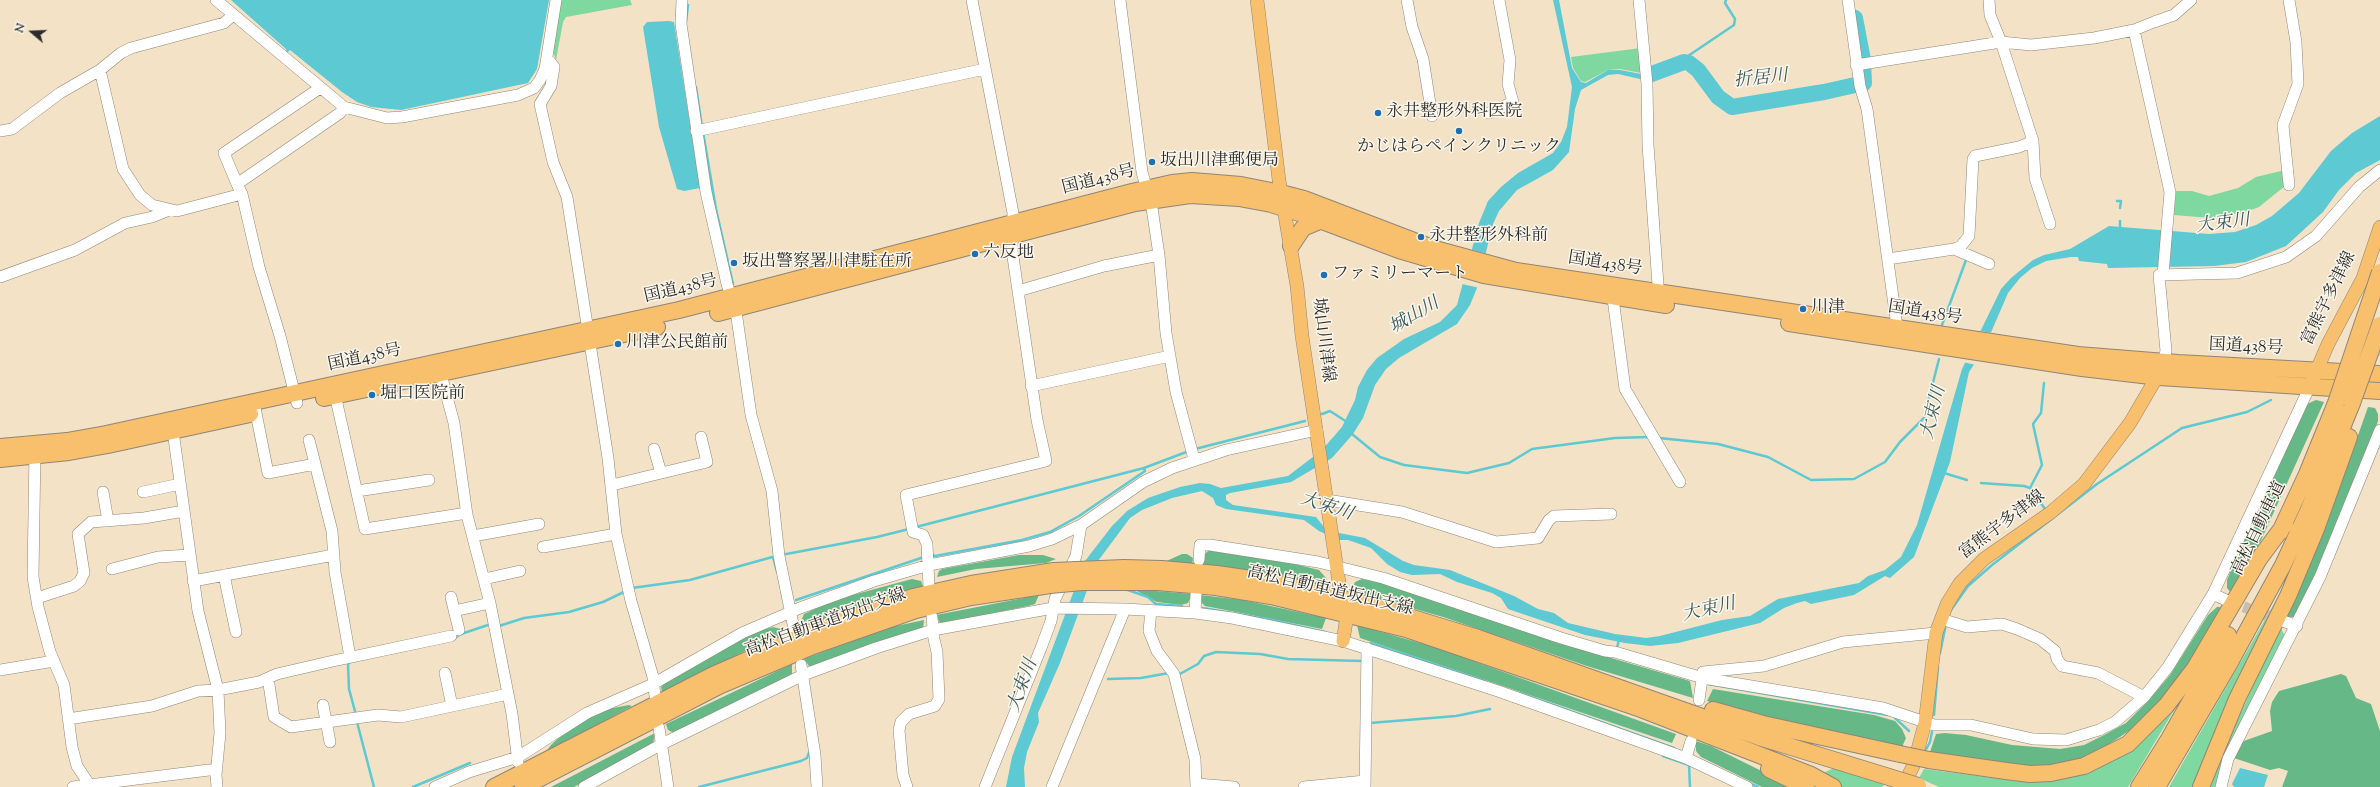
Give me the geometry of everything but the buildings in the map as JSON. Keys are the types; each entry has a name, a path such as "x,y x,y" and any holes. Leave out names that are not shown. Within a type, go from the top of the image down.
{"highway":[{"name":"国道438号","path":"0,459 106,434 172,425 439,369 733,303 1148,194 1192,181 1241,185 1466,265"},
{"name":"国道438号","path":"1282,200 1322,220 1399,250 1485,270 1516,271 1612,291 2008,352 2161,369 2313,379 2380,391"},
{"path":"1291,246 1303,228 1322,220"},
{"name":"高松自動車道","path":"2139,787 2169,739 2236,619 2285,524 2308,474 2349,403 2380,272"},
{"name":"高松自動車道","path":"2157,787 2228,666 2283,565 2309,509 2380,325"},
{"path":"2201,787 2237,699 2288,596 2316,529 2349,403 2380,344"},
{"name":"国道438号","path":"2313,379 2380,374"},
{"name":"国道438号","path":"0,447 35,450"},
{"path":"1587,675 1763,724 1929,760 2006,772 2030,774 2051,773 2084,766 2128,744 2166,706 2194,668 2259,559 2285,524"},
{"name":"高松自動車道坂出支線","path":"494,787 713,675 809,633 913,597 971,584 1052,578 1124,568 1216,587 1272,596 1375,620 1582,688 1694,737"},
{"name":"高松自動車道坂出支線","path":"1159,576 1264,581 1370,605 1478,638 1587,675"},
{"name":"高松自動車道坂出支線","path":"523,787 719,686 813,646 916,610 1052,578"},
{"path":"1587,675 1760,737 1889,777 1914,787"},
{"path":"1694,737 1806,787"},
{"path":"1694,737 1811,775 1833,787"}],"main road":[{"name":"城山川津線","path":"1257,0 1282,200 1291,246 1340,589"},
{"name":"富熊宇多津線","path":"2313,379 2328,344 2362,278 2380,227"},
{"name":"富熊宇多津線","path":"1914,787 1914,764 1925,723 1936,633 1945,620 1960,583 1984,559 2050,513 2084,484 2130,423 2161,369"},
{"path":"1343,641 1346,622"}],"street":[{"path":"216,0 344,107 374,116 402,117 518,95 537,84 542,76 547,58 556,0"},
{"path":"682,0 681,24 700,130 706,192 733,303 751,415 772,491 779,555 794,629"},
{"path":"929,587 929,565 925,538 913,532 906,495 1046,461 1031,386 1011,244 1013,213 972,0"},
{"path":"1120,0 1142,172 1148,194 1159,255 1170,356 1176,392 1192,453"},
{"path":"1407,0 1412,27 1423,59 1432,116"},
{"path":"1489,113 1513,102 1508,84 1510,60 1498,0"},
{"path":"1639,0 1646,76 1648,145 1659,298"},
{"path":"1848,0 1861,64 1859,84 1867,109 1875,178 1898,335"},
{"path":"1989,0 1990,15 2001,42 2033,141 2035,178 2050,224"},
{"path":"1861,64 2001,42 2031,45 2094,38 2134,30 2174,15 2192,0"},
{"path":"2289,0 2296,42 2298,79 2296,90 2285,114 2283,125 2289,185"},
{"path":"0,131 12,129 60,93 100,70 121,53 131,48 224,23 233,15"},
{"path":"2134,30 2170,192 2163,273 2159,275 2166,351 2161,369"},
{"path":"547,58 554,67 552,86 540,104 553,162 567,197 612,485 616,534 631,601 653,684 654,696"},
{"path":"700,130 985,69"},
{"path":"100,70 123,169 140,195 152,205 167,211 177,212 240,189 340,114 344,107"},
{"path":"296,398 259,267 240,189 224,153 320,88"},
{"path":"1888,259 1954,249 1961,246 1969,236 1973,159 1975,156 2020,147 2033,141"},
{"path":"2163,273 2238,273 2286,257 2316,236 2359,187 2380,170"},
{"path":"0,277 75,250 125,223 152,217 167,211"},
{"path":"1954,249 1989,264"},
{"path":"1018,291 1104,266 1159,255"},
{"path":"1612,291 1625,389 1680,482"},
{"path":"1031,386 1170,356"},
{"path":"439,369 454,424 467,513 490,603 508,694 518,761"},
{"path":"1199,560 1200,545 1210,544 1337,564 1417,589 1561,638 1605,651 1615,652 1702,681 1883,708 1925,723 1971,725 2033,739 2066,740 2099,730 2115,722 2144,697 2168,667 2213,594 2313,379"},
{"path":"334,391 365,529 467,513"},
{"path":"255,407 268,473 315,464"},
{"path":"172,425 193,580 218,690 220,732 217,787"},
{"path":"435,787 468,772 518,761 587,713 653,684 742,633 791,612 867,583 929,565 1029,546 1052,539 1081,525 1143,482 1192,453 1226,450 1317,430"},
{"path":"2221,787 2228,759 2297,626 2346,518 2380,430"},
{"path":"612,485 707,462 701,437"},
{"path":"309,440 332,531 334,554 350,657"},
{"path":"654,449 661,473"},
{"path":"35,450 33,577 36,598 54,661 64,685 68,719 77,766 90,786"},
{"path":"357,492 429,480"},
{"path":"143,492 180,484"},
{"path":"102,492 108,521"},
{"path":"1328,503 1402,512 1496,542 1538,538 1549,520 1554,516 1611,514"},
{"path":"36,598 74,586 80,581 84,573 78,534 91,522 144,518 184,511"},
{"path":"473,536 539,524"},
{"path":"985,787 1076,556 1081,525"},
{"path":"543,547 616,534"},
{"path":"193,580 334,554"},
{"path":"112,569 158,557 189,555"},
{"path":"484,579 520,571"},
{"path":"224,575 236,632"},
{"path":"1195,613 1196,594"},
{"path":"2213,594 2228,601"},
{"path":"68,719 152,706 198,691 218,690 350,657 455,633 454,611 451,597"},
{"path":"454,611 490,603"},
{"path":"584,787 802,670 933,630 1056,608 1124,609 1195,613 1261,623 1343,641 1498,691 1686,758 1747,787"},
{"path":"1052,787 1124,609"},
{"path":"1151,610 1149,631 1157,651 1174,674 1195,759 1196,785 1234,787"},
{"path":"907,787 903,775 899,730 901,722 909,714 935,706 939,699 937,652 932,617"},
{"path":"1945,620 1967,627 2002,624 2040,639 2055,650 2057,659 2062,666 2098,673 2144,697"},
{"path":"2283,621 2297,626"},
{"path":"1699,700 1703,672 1764,666 1842,642 1936,633"},
{"path":"1304,787 1365,784 1367,648"},
{"path":"0,670 54,661"},
{"path":"802,670 815,755 817,787"},
{"path":"445,673 452,706"},
{"path":"268,678 274,717 291,727 326,724 378,715 401,717 508,694"},
{"path":"323,705 330,742"},
{"path":"659,728 668,787"},
{"path":"1686,758 1694,737"},
{"path":"73,787 217,769"}],"green space":[{"path":"560,0 630,0 632,5 566,17 563,22 556,60 553,51"},
{"path":"1641,48 1641,73 1620,69 1608,70 1585,82 1581,81 1573,68 1571,57"},
{"path":"2285,170 2285,186 2259,207 2243,213 2211,218 2174,215 2176,191 2192,191 2209,196 2238,188 2256,177"},
{"path":"2316,400 2324,402 2258,547 2232,594 2227,588 2227,580 2237,556 2247,534 2254,531 2254,521 2307,404"},
{"path":"2368,407 2375,408 2378,414 2378,421 2364,460 2330,543 2296,617 2286,617 2332,509"},
{"path":"1210,549 1278,560 1319,570 1327,579 1328,586 1203,564 1205,554"},
{"path":"1182,554 1187,554 1193,558 1192,567 1160,564"},
{"path":"1019,555 1043,555 1056,559 1046,563 976,569 937,577 939,571 942,569"},
{"path":"912,579 921,581 923,586 802,626 801,621 804,614 834,600"},
{"path":"1362,579 1386,584 1594,653 1690,681 1693,698 1590,667 1443,617 1351,591 1355,582"},
{"path":"1137,591 1192,594 1188,603 1181,605 1157,602"},
{"path":"1039,595 1035,604 946,623 940,623 936,615"},
{"path":"1200,595 1243,600 1326,618 1322,629 1205,606 1202,603"},
{"path":"2278,597 2241,678 2196,787 2169,787"},
{"path":"2217,607 2224,607 2189,662 2154,708 2138,725 2100,750 2081,759 2039,768 1929,755 1936,734 1945,733 1966,735 2012,745 2060,749 2084,745 2104,735 2126,723 2148,701 2170,675 2208,615"},
{"path":"924,620 923,629 814,666 809,666 804,659 887,628"},
{"path":"1357,625 1434,647 1676,734 1672,743 1360,638"},
{"path":"773,627 781,629 784,635 745,651 662,692 661,687 664,684 712,654 758,631"},
{"path":"2280,627 2284,634 2283,640 2223,759 2215,787 2210,787 2219,761"},
{"path":"792,664 792,676 674,733 668,730 666,724"},
{"path":"2341,674 2346,676 2356,698 2371,704 2380,731 2380,787 2282,787 2288,771 2279,768 2270,770 2234,758 2241,742 2272,731 2270,711 2272,702 2279,691"},
{"path":"2188,687 2128,787 1939,787 1919,778 1924,769 2024,782 2045,780 2084,772"},
{"path":"1713,689 1874,715 1895,721 1902,729 1906,738 1902,747 1755,715 1707,701"},
{"path":"629,705 632,706 545,753 566,731 589,717 608,709"},
{"path":"655,733 653,744 649,748 574,787 551,787"},
{"path":"1696,741 1711,746 1794,787 1762,787 1701,757 1696,751"},
{"path":"1834,768 1885,784 1882,787 1841,787 1821,774"}],"water":[{"path":"231,0 549,0 537,69 528,83 401,110 371,107 357,102 342,92 290,50 287,53 286,49"},
{"path":"1553,0 1559,0 1572,68 1581,82 1586,83 1608,70 1620,70 1641,74 1669,66 1669,70 1640,79 1618,74 1608,75 1581,90 1575,109 1569,152 1553,170 1517,190 1499,211 1493,224 1477,288 1470,305 1457,324 1399,358 1386,369 1375,385 1363,418 1353,434 1332,458 1291,482 1230,493 1226,495 1226,500 1233,505 1316,517 1324,527 1339,533 1365,538 1403,561 1414,565 1450,570 1514,596 1538,609 1554,613 1568,623 1615,634 1646,638 1660,636 1722,620 1750,616 1778,599 1859,583 1868,576 1885,570 1901,557 1917,525 1962,369 2001,289 2011,278 2033,260 2044,255 2070,249 2109,226 2209,234 2235,232 2256,225 2272,216 2299,193 2331,151 2352,133 2380,116 2380,160 2356,173 2339,190 2323,212 2286,246 2246,262 2214,266 2108,268 2107,264 2079,261 2078,257 2071,257 2046,261 2032,268 2020,278 2008,293 1983,351 1969,372 1950,462 1914,557 1890,578 1885,576 1854,595 1811,604 1805,601 1797,603 1784,608 1760,623 1678,643 1650,646 1625,643 1585,635 1508,609 1501,598 1492,593 1457,582 1440,574 1412,575 1400,572 1387,564 1371,548 1348,540 1339,540 1319,531 1304,520 1226,509 1216,505 1213,498 1202,491 1172,498 1142,510 1130,518 1098,561 1060,663 1038,713 1039,722 1027,752 1024,768 1025,787 1006,787 1012,757 1085,561 1112,526 1127,511 1148,498 1180,487 1200,483 1210,484 1221,488 1288,476 1322,450 1342,427 1355,400 1358,387 1367,370 1377,358 1404,339 1440,322 1457,305 1479,223 1488,201 1501,187 1518,173 1553,153 1561,142 1567,127 1572,87"},
{"path":"647,22 674,22 700,188 684,191 677,189 659,127 643,27"},
{"path":"2240,768 2268,775 2264,787 2234,787 2232,784"}],"pier":[{"path":"1470,249 1488,254 1480,288 1462,284"},
{"path":"1980,331 1993,333 1985,352 1976,365 1963,362"}],"waterway":[{"path":"1684,62 1688,56 1734,25 1735,19 1725,3 1726,0"},
{"path":"686,22 688,5"},
{"name":"折居川","path":"1649,75 1684,62 1689,63 1698,70 1718,97 1732,107 1824,92 1864,83 1863,60 1855,18"},
{"path":"696,87 702,127"},
{"path":"703,132 716,209 733,284"},
{"path":"2117,201 2121,201 2120,208"},
{"path":"2120,221 2120,227"},
{"path":"1942,325 1966,260"},
{"name":"大束川","path":"1659,438 1718,444 1768,457 1811,480 1854,479 1885,462 1900,442 1924,418 1939,359"},
{"path":"2030,488 2042,465 2033,424 2041,413 2044,383"},
{"path":"1951,610 1968,586 1992,565 2097,484 2182,428 2247,412 2271,400"},
{"path":"1322,414 1330,411 1347,422"},
{"path":"1195,449 1305,421"},
{"path":"1352,434 1380,457 1404,465 1467,473 1509,463 1532,449 1615,438 1649,437"},
{"path":"930,554 935,556 1022,540 1050,532 1079,516 1145,471 1144,468 1189,451"},
{"path":"916,527 1144,468"},
{"path":"1944,473 1967,480"},
{"path":"1981,483 2024,486 2030,488 2045,509"},
{"path":"781,555 877,537 909,529"},
{"path":"632,588 690,580 776,556"},
{"path":"773,557 777,572"},
{"path":"796,600 924,557"},
{"path":"1125,589 1148,597 1156,604 1182,606"},
{"path":"499,626 524,618 569,612 603,602 626,591"},
{"path":"1203,608 1272,620 1325,632"},
{"path":"455,638 461,634 491,624"},
{"path":"1940,653 1946,624"},
{"path":"1617,648 1619,639"},
{"path":"1371,643 1485,681"},
{"path":"1178,675 1198,664 1204,656 1216,652 1260,654 1288,659 1362,661"},
{"path":"350,662 348,664 349,689 356,715"},
{"path":"1934,715 1938,667"},
{"path":"1108,679 1141,678 1169,673"},
{"path":"1708,684 1888,715"},
{"path":"1520,693 1674,748"},
{"path":"1370,723 1456,716 1490,709"},
{"path":"1895,718 1909,731"},
{"path":"357,722 374,787"},
{"path":"1924,753 1930,742 1932,732"},
{"path":"699,787 801,761 807,758 810,750"},
{"path":"1663,756 1689,765 1690,787"},
{"path":"413,787 470,763"},
{"path":"1749,783 1758,787"}],"tunnel":[{"path":"2228,601 2282,621"}],"place":[{"name":"永井整形外科医院","path":"1378,113"},
{"name":"かじはらペインクリニック","path":"1459,131"},
{"name":"坂出川津郵便局","path":"1152,162"},
{"name":"永井整形外科前","path":"1421,237"},
{"name":"六反地","path":"975,254"},
{"name":"坂出警察署川津駐在所","path":"734,263"},
{"name":"ファミリーマート","path":"1324,275"},
{"name":"川津","path":"1803,309"},
{"name":"川津公民館前","path":"618,344"},
{"name":"堀口医院前","path":"372,395"}],"water label":[{"name":"城山川","path":"1415,317"}]}
